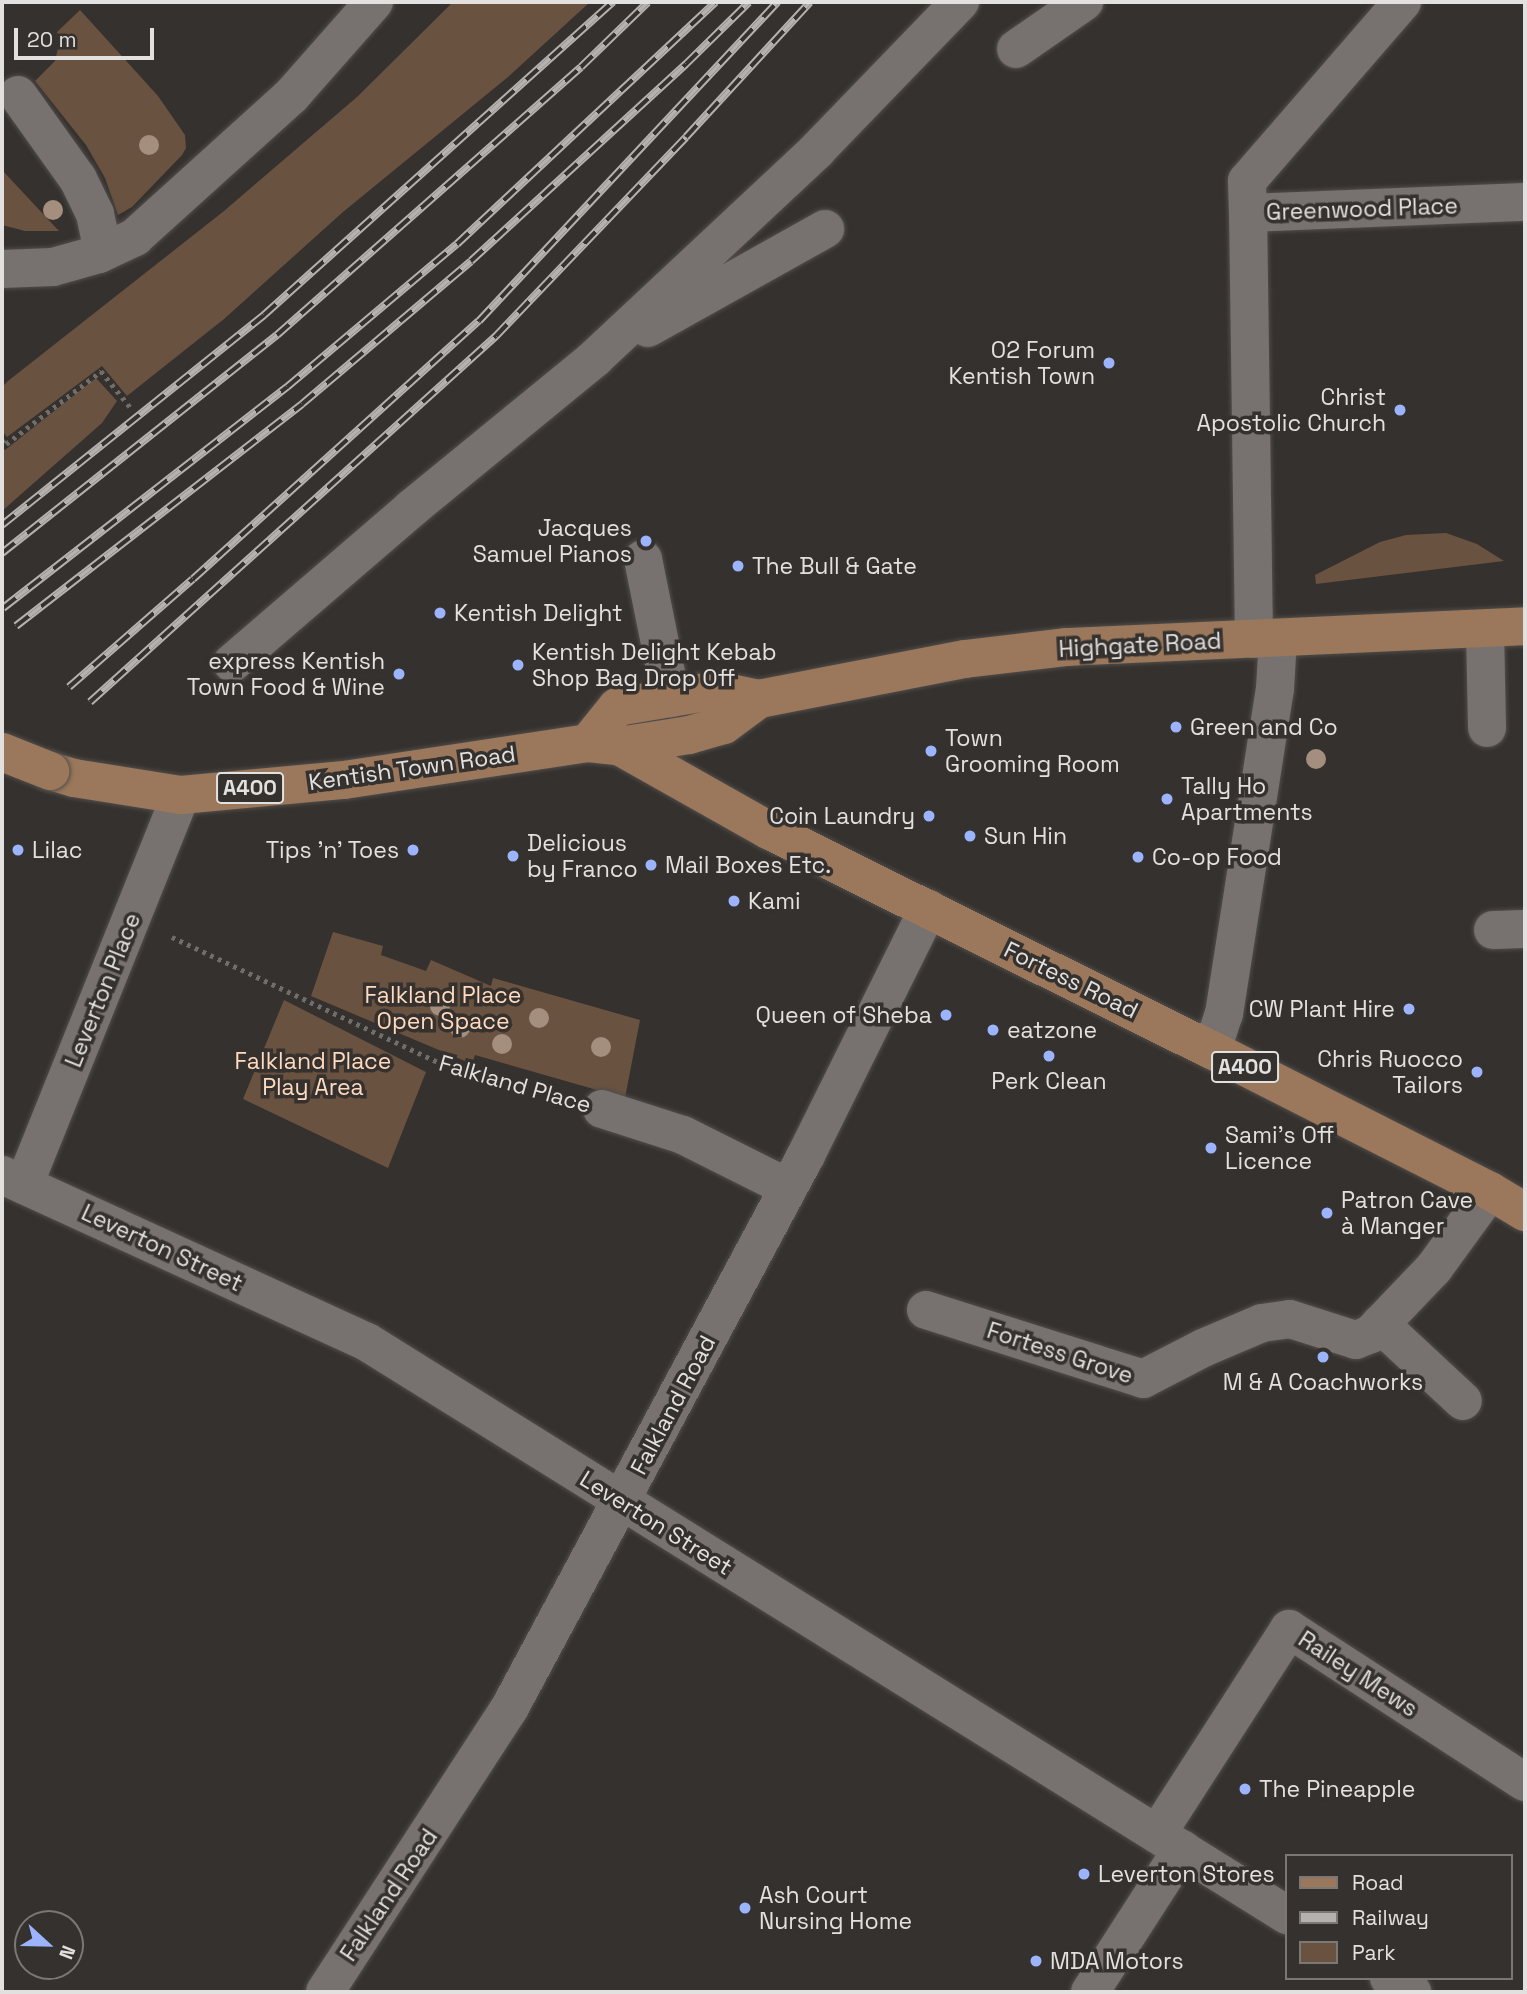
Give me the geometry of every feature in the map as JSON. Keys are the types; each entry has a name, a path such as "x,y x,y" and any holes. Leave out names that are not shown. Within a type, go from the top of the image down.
{"main road":[{"name":"Highgate Road","path":"759,699 724,726 689,735 603,744 617,707 717,690 759,699 965,659 1068,647 1525,626"},
{"name":"Fortess Road","path":"603,744 770,831 1490,1191 1525,1212"},
{"name":"Kentish Town Road","path":"2,752 74,778 181,795 344,780 603,744"}],"street":[{"path":"2,269 52,267 103,252 135,237 292,95 374,2"},
{"path":"232,663 412,508 594,358 817,150 960,2"},
{"path":"1016,49 1084,2"},
{"path":"1248,213 1247,181 1402,2"},
{"path":"18,95 78,179 95,214 103,252"},
{"name":"Greenwood Place","path":"1212,1050 1224,1014 1275,689 1266,639 1248,213 1525,202"},
{"path":"594,358 825,229"},
{"path":"643,559 671,698"},
{"path":"1485,629 1488,728"},
{"name":"Leverton Place","path":"13,1180 131,921 181,795"},
{"name":"Falkland Road","path":"325,1992 509,1709 622,1502 928,909"},
{"name":"Falkland Place","path":"601,1109 683,1135 786,1187"},
{"name":"Leverton Street","path":"13,1180 367,1342 1286,1914"},
{"name":"Fortess Grove","path":"926,1310 1143,1379 1203,1348 1262,1323 1290,1319 1356,1340 1371,1334 1434,1268 1490,1191"},
{"path":"1380,1324 1463,1401"},
{"name":"Railey Mews","path":"1170,1842 1289,1629 1525,1782"},
{"path":"1090,1992 1170,1842"},
{"path":"1392,1980 1412,1992"}],"path":[{"path":"2,440 6,444 101,372 131,408"},
{"name":"Falkland Place","path":"131,921 442,1064 601,1109"}],"green space":[{"path":"453,2 590,2 508,77 343,212 224,319 127,396 102,366 7,437 2,431 2,387 8,381 224,211 357,97"},
{"path":"80,10 158,96 185,135 186,148 182,155 132,207 118,215 105,178 86,145 35,81 55,61 60,40 57,32"},
{"path":"2,170 59,231 25,231 2,225"},
{"path":"96,378 117,401 102,423 2,511 2,447 5,450"},
{"path":"1446,533 1477,544 1504,561 1316,584 1315,575 1380,542 1406,535"},
{"name":"Falkland Place Open Space","path":"333,932 383,946 381,955 426,971 431,960 491,986 493,978 640,1020 625,1098 475,1055 472,1064 311,996"},
{"name":"Falkland Place Play Area","path":"284,1000 426,1072 388,1168 243,1099"}],"railway":[{"path":"2,525 264,315 613,2"},
{"path":"2,553 277,335 581,67 648,2"},
{"path":"3,608 287,387 457,244 716,2"},
{"path":"16,626 302,404 471,261 686,64 749,2"},
{"path":"69,687 479,321 777,2"},
{"path":"90,702 496,336 686,137 810,2"}],"place":[{"name":"O2 Forum Kentish Town","path":"1109,363"},
{"name":"Christ Apostolic Church","path":"1400,410"},
{"name":"Jacques Samuel Pianos","path":"646,541"},
{"name":"The Bull & Gate","path":"738,566"},
{"name":"Kentish Delight","path":"440,613"},
{"name":"Kentish Delight Kebab Shop Bag Drop Off","path":"518,665"},
{"name":"express Kentish Town Food & Wine","path":"399,674"},
{"name":"Green and Co","path":"1176,727"},
{"name":"Town Grooming Room","path":"931,751"},
{"name":"Tally Ho Apartments","path":"1167,799"},
{"name":"Coin Laundry","path":"929,816"},
{"name":"Sun Hin","path":"970,836"},
{"name":"Lilac","path":"18,850"},
{"name":"Tips 'n' Toes","path":"413,850"},
{"name":"Delicious by Franco","path":"513,856"},
{"name":"Co-op Food","path":"1138,857"},
{"name":"Mail Boxes Etc.","path":"651,865"},
{"name":"Kami","path":"734,901"},
{"name":"CW Plant Hire","path":"1409,1009"},
{"name":"Queen of Sheba","path":"946,1015"},
{"name":"eatzone","path":"993,1030"},
{"name":"Perk Clean","path":"1049,1056"},
{"name":"Chris Ruocco Tailors","path":"1477,1072"},
{"name":"Sami's Off Licence","path":"1211,1148"},
{"name":"Patron Cave à Manger","path":"1327,1213"},
{"name":"M & A Coachworks","path":"1323,1357"},
{"name":"The Pineapple","path":"1245,1789"},
{"name":"Leverton Stores","path":"1084,1874"},
{"name":"Ash Court Nursing Home","path":"745,1908"},
{"name":"MDA Motors","path":"1036,1961"}]}
